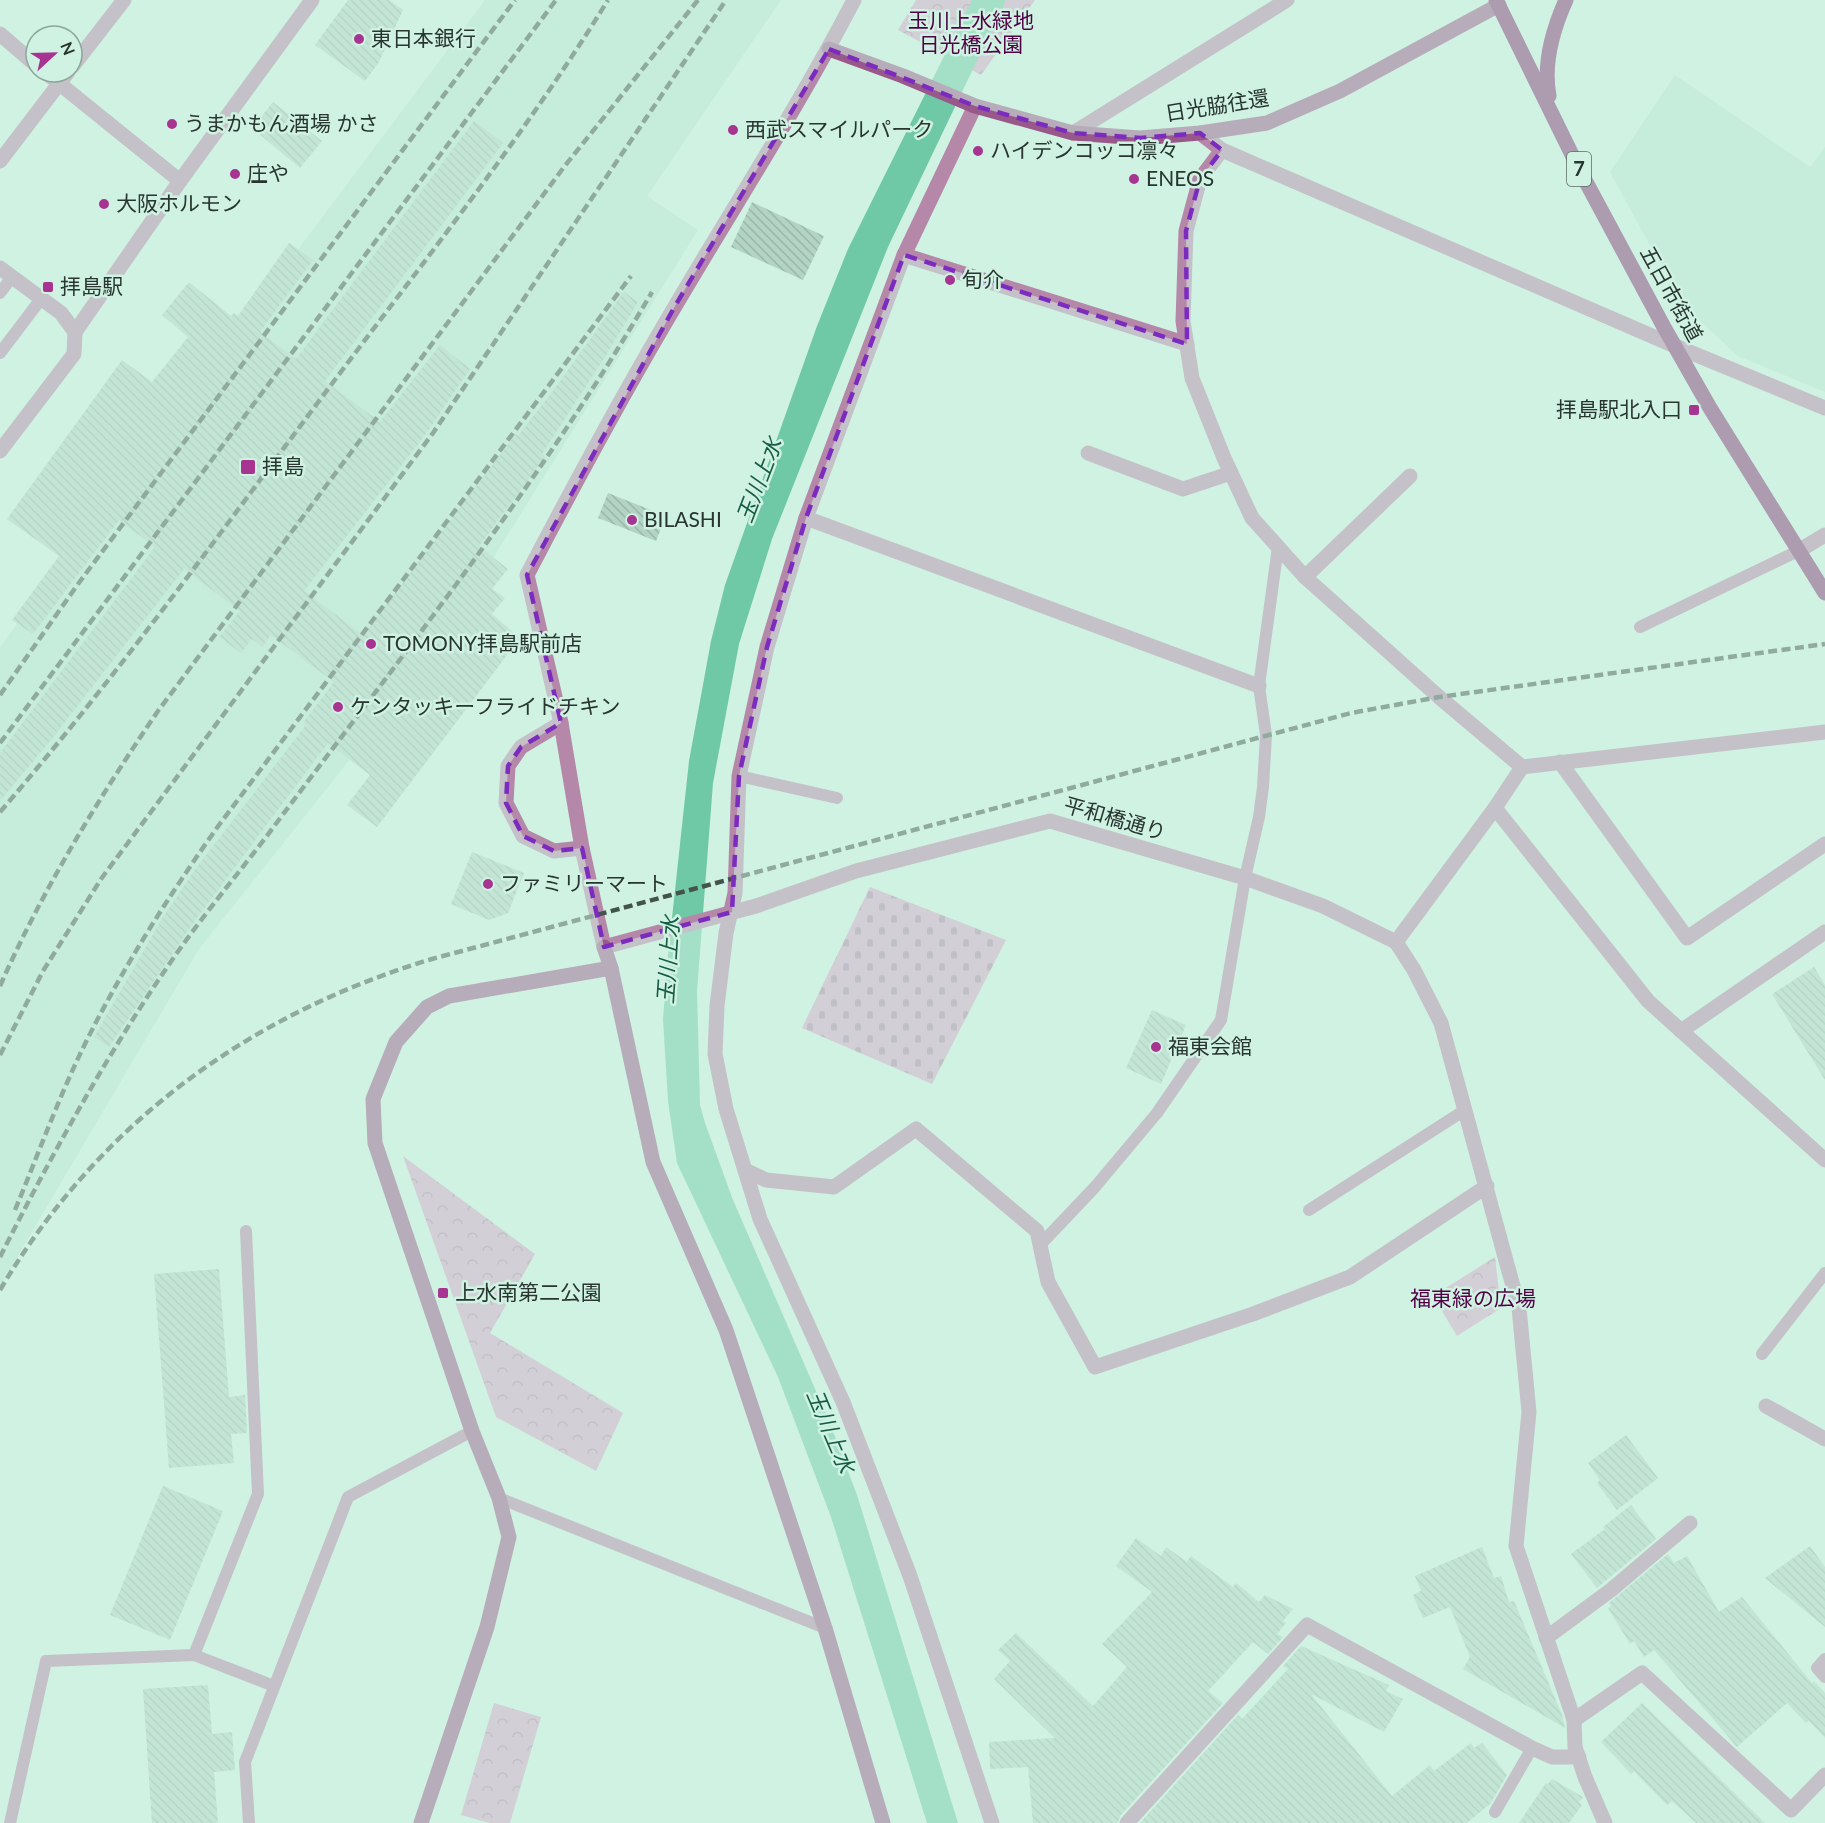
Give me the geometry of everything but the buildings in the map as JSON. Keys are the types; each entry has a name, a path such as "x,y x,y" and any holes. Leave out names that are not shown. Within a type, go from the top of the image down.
{"main road":[{"path":"1553,116 1546,79 1557,21 1566,0"},
{"name":"五日市街道","path":"1501,1 1578,167 1675,346 1710,408 1825,593"}],"street":[{"path":"84,52 124,0"},
{"path":"0,451 74,354 75,332 180,181 312,0"},
{"path":"854,0 829,49 675,306 580,473 527,575 561,723 582,848 604,947 611,968 653,1162 726,1330 825,1628 883,1823"},
{"path":"1073,133 1284,1"},
{"name":"日光脇往還","path":"829,49 975,106 1073,133 1140,138 1200,133 1267,123 1340,91 1501,1"},
{"path":"0,34 24,55"},
{"path":"0,161 59,84"},
{"path":"71,84 180,181"},
{"path":"975,106 904,255 806,518 766,647 740,776 735,893 726,933 717,1006 715,1054 726,1109 760,1219 843,1402 910,1576 992,1823"},
{"path":"1200,133 1222,150 1675,346 1825,408"},
{"path":"1222,150 1200,179 1185,231 1183,321 1192,378 1252,518 1305,577 1439,697 1522,767 1825,732"},
{"path":"904,255 1186,344"},
{"path":"6,272 61,313 75,332"},
{"path":"1088,453 1183,489 1231,473"},
{"path":"1305,577 1410,476"},
{"path":"806,518 1259,686"},
{"path":"1800,550 1825,535"},
{"path":"561,723 521,747 508,766 506,802 523,836 554,851 582,848"},
{"path":"1560,762 1687,938 1825,844"},
{"path":"1522,767 1495,808 1396,942 1414,970 1441,1023 1519,1308 1529,1412 1516,1546 1574,1720 1575,1747 1605,1823"},
{"path":"1495,808 1648,1001 1825,1160"},
{"name":"平和橋通り","path":"604,947 756,906 856,871 1050,821 1245,878 1323,906 1396,942"},
{"path":"1681,1031 1825,932"},
{"path":"421,1823 487,1627 509,1537 499,1498 472,1431 375,1143 373,1099 396,1042 427,1007 449,996 611,968"},
{"path":"744,1170 766,1180 834,1187 916,1129 1037,1231 1048,1282 1095,1367 1253,1314 1350,1277 1487,1186"},
{"path":"1766,1406 1825,1439"},
{"path":"1546,1638 1611,1590 1690,1523"},
{"path":"1127,1823 1307,1625 1532,1748 1552,1757 1579,1758"},
{"path":"1574,1720 1642,1672 1791,1810 1825,1775"}],"lane":[{"path":"0,293 6,272"},
{"path":"0,353 41,298"},
{"path":"1040,1245 1095,1187 1157,1113 1221,1020 1263,787 1266,735 1259,686 1278,548"},
{"path":"1640,627 1800,550"},
{"path":"740,776 837,798"},
{"path":"1309,1210 1465,1110"},
{"path":"194,1655 258,1494 246,1231"},
{"path":"1762,1354 1825,1273"},
{"path":"249,1823 245,1762 348,1497 472,1431"},
{"path":"499,1498 825,1628"},
{"path":"10,1823 46,1661 194,1655 274,1686"},
{"path":"1825,1659 1817,1668 1825,1677"},
{"path":"1495,1812 1532,1748"}],"highlighted area":[{"path":"829,49 975,106 1073,133 1140,138 1200,133 1222,150 1200,179 1186,231 1187,344 904,255 806,518 767,647 739,776 732,912 604,947 582,848 554,851 523,836 506,803 508,766 521,747 561,723 527,575 675,306"}],"shaded area":[{"path":"485,0 781,0 647,196 698,230 430,659 199,949 0,1286 0,647"},
{"path":"1675,75 1810,167 1825,147 1825,392 1738,356 1682,304 1610,172"}],"green space":[{"name":"玉川上水緑地 日光橋公園","path":"916,0 1035,0 981,75 898,30"},
{"path":"870,887 1006,940 932,1084 802,1028"},
{"path":"403,1156 535,1254 490,1333 623,1413 596,1471 496,1417"},
{"name":"福東緑の広場","path":"1495,1257 1501,1308 1457,1336 1433,1296"},
{"path":"494,1703 541,1717 510,1823 489,1823 461,1815"}],"water":[{"name":"玉川上水","path":"972,0 1006,0 888,247 772,539 739,644 713,783 697,991 700,1105 705,1123 733,1200 829,1421 857,1495 958,1823 927,1823 831,1517 778,1377 677,1163 668,1101 663,1019 689,761 711,641 725,585 817,326 848,249"}],"railway":[{"path":"0,695 78,584 515,0"},
{"path":"0,743 556,0"},
{"path":"0,812 129,653 440,241 544,98 608,0"},
{"path":"0,986 34,914 73,845 114,777 158,711 564,167 698,0"},
{"path":"0,1055 43,971 101,879 433,433 726,0"},
{"path":"15,1210 81,1052 106,1003 168,900 219,825 631,276"},
{"path":"0,1257 80,1107 146,998 193,931 417,637 516,502 609,363 652,292"},
{"path":"0,1290 39,1230 83,1176 132,1127 184,1083 241,1044 301,1011 365,982 432,959 1351,713 1439,697 1825,644"}],"place":[{"name":"東日本銀行","path":"359,39"},
{"name":"うまかもん酒場 かさ","path":"172,124"},
{"name":"西武スマイルパーク","path":"733,130"},
{"name":"ハイデンコッコ凛々","path":"978,151"},
{"name":"庄や","path":"235,174"},
{"name":"ENEOS","path":"1134,179"},
{"name":"大阪ホルモン","path":"104,204"},
{"name":"旬介","path":"950,280"},
{"name":"拝島駅","path":"48,287"},
{"name":"拝島駅北入口","path":"1694,410"},
{"name":"拝島","path":"248,467"},
{"name":"BILASHI","path":"632,520"},
{"name":"TOMONY拝島駅前店","path":"371,644"},
{"name":"ケンタッキーフライドチキン","path":"338,707"},
{"name":"ファミリーマート","path":"488,884"},
{"name":"福東会館","path":"1156,1047"},
{"name":"上水南第二公園","path":"443,1293"}]}
